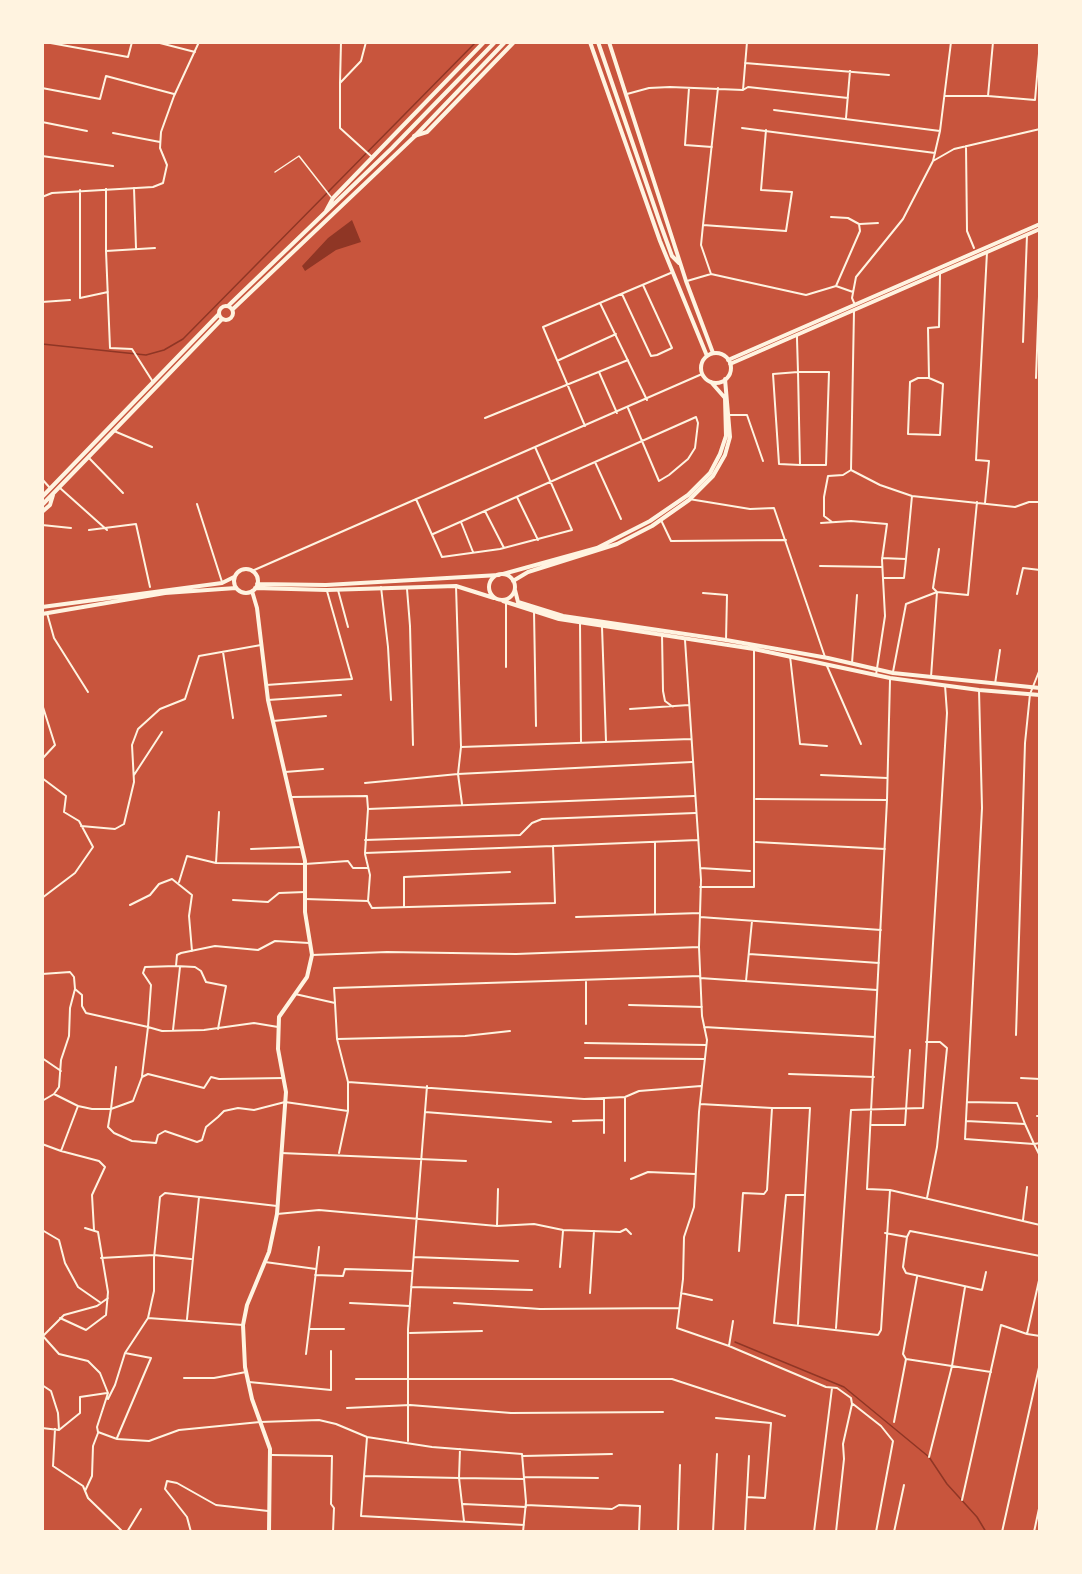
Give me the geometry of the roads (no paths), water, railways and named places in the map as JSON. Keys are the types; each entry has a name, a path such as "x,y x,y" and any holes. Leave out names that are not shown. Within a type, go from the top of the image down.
{"main road":[{"path":"326,212 331,197 484,42"},
{"path":"42,497 44,492 51,489 219,314 221,308 228,306 359,180 495,42"},
{"path":"42,505 222,319 232,317 232,309 414,137 505,42"},
{"path":"414,137 428,132 514,42"},
{"path":"590,42 673,272 707,356"},
{"path":"598,42 672,255 681,265"},
{"path":"609,42 686,281 713,353"},
{"path":"498,49 509,47"},
{"path":"729,362 1040,224"},
{"path":"940,270 1040,229"},
{"path":"228,306 232,309"},
{"path":"729,362 797,335 854,308"},
{"path":"219,314 222,319"},
{"path":"44,613 165,593 236,588 244,593 255,588 326,588 501,574 597,548 650,521 688,498 710,473 726,436 725,398 702,374 701,364 707,356 713,353 722,354 729,362"},
{"path":"513,582 528,572 601,551 661,520 713,476 725,455 730,437 725,379 729,362"},
{"path":"711,382 725,379"},
{"path":"42,512 50,505 53,494"},
{"path":"42,607 222,583 234,577 241,570 252,571 257,577 255,588 268,700 305,864 305,899 312,955 307,977 279,1017 278,1049 284,1078 285,1102 277,1214 265,1262 247,1305 243,1325 242,1343 246,1372 271,1455 269,1532"},
{"path":"501,574 513,582 518,602 563,616 825,657 852,663 890,678 979,690 1040,695"},
{"path":"494,598 489,591 489,583 501,574"},
{"path":"234,577 236,588"},
{"path":"326,588 338,590 456,586 534,612 602,626 686,635 826,664 877,672 1040,688"},
{"path":"505,601 511,597 514,590"}],"street":[{"path":"45,42 128,57 132,42"},
{"path":"156,42 195,52"},
{"path":"42,198 51,193 153,187 163,183 167,165 160,142 175,94 200,42"},
{"path":"341,42 340,128 372,156"},
{"path":"340,83 361,61 366,42"},
{"path":"743,90 747,42"},
{"path":"851,470 853,292 856,277 903,219 933,161 940,131 951,42"},
{"path":"988,96 993,42"},
{"path":"945,96 988,96 1035,100 1040,42"},
{"path":"745,63 889,75"},
{"path":"846,118 850,71"},
{"path":"42,88 100,99 106,76 175,94"},
{"path":"627,94 649,88 689,87 743,90 748,87 848,98"},
{"path":"689,87 685,145 712,147"},
{"path":"711,274 700,245 718,88"},
{"path":"774,110 940,131"},
{"path":"42,122 87,131"},
{"path":"742,128 935,153"},
{"path":"933,161 954,149 1040,129"},
{"path":"703,225 786,231 792,192 761,190 766,130"},
{"path":"113,133 160,142"},
{"path":"966,146 967,231 974,248"},
{"path":"42,156 113,166"},
{"path":"134,188 136,249"},
{"path":"106,189 110,348 132,349 153,382"},
{"path":"80,190 80,297 108,292"},
{"path":"831,217 848,218 859,224 878,223"},
{"path":"836,286 860,231 859,224"},
{"path":"1023,342 1027,235"},
{"path":"106,251 155,248"},
{"path":"985,503 989,461 976,460 987,252"},
{"path":"1036,378 1040,269"},
{"path":"929,378 928,328 939,327 940,270"},
{"path":"585,426 559,360 543,327 673,272"},
{"path":"686,281 711,274 806,295 836,286 853,292"},
{"path":"622,294 651,356 657,356 672,348 644,285"},
{"path":"42,302 70,300"},
{"path":"600,303 647,400"},
{"path":"559,360 616,334"},
{"path":"797,335 800,465"},
{"path":"485,418 628,360"},
{"path":"598,371 616,413"},
{"path":"829,372 826,465 800,465 779,464 773,374 829,372"},
{"path":"252,571 702,374"},
{"path":"929,378 943,384 940,435 908,434 910,382 929,378"},
{"path":"432,534 518,497 550,482 642,441 696,417 698,423 695,447 688,459 659,481 642,441 628,408"},
{"path":"729,415 747,415 753,426 764,461"},
{"path":"114,431 152,447"},
{"path":"416,499 442,557 504,548 572,530 535,447"},
{"path":"89,458 123,493"},
{"path":"595,462 621,519"},
{"path":"851,470 880,485 912,496 1015,507 1029,502 1040,502"},
{"path":"832,522 824,516 828,477 843,475 851,470"},
{"path":"42,479 51,489"},
{"path":"60,488 107,530"},
{"path":"884,578 904,578 912,496"},
{"path":"518,497 538,540"},
{"path":"688,498 750,509 774,508 825,657"},
{"path":"977,502 968,596 936,592 906,604 893,673 890,678 885,849 873,1111 867,1189 890,1190 1040,1224"},
{"path":"197,504 222,583"},
{"path":"485,511 504,548"},
{"path":"661,520 671,541 786,540"},
{"path":"461,521 473,552"},
{"path":"821,523 888,524 882,558 885,616 877,672"},
{"path":"90,530 107,530 136,524 150,587"},
{"path":"42,525 71,528"},
{"path":"931,677 936,592 933,588 939,549"},
{"path":"882,558 906,559"},
{"path":"820,566 882,567"},
{"path":"1017,594 1023,568 1040,570"},
{"path":"406,586 410,626 413,745"},
{"path":"456,586 461,747 458,774 462,804"},
{"path":"381,587 391,700"},
{"path":"266,685 352,679 326,588"},
{"path":"338,590 348,627"},
{"path":"703,593 727,595 726,640"},
{"path":"852,663 857,595"},
{"path":"505,601 506,667"},
{"path":"534,612 536,726"},
{"path":"44,613 54,639 88,692"},
{"path":"580,622 581,742"},
{"path":"602,626 606,741"},
{"path":"662,634 663,691 665,701 673,707"},
{"path":"686,635 700,868 700,977 706,1045 701,1086 694,1207 684,1237 681,1293 676,1328 729,1346 844,1392 852,1404 881,1425 893,1441 876,1532"},
{"path":"81,826 115,829 124,824 134,776 132,745 138,729 160,709 185,699 199,656 261,645"},
{"path":"700,887 753,888 756,842 753,766 754,648"},
{"path":"995,684 1000,650"},
{"path":"223,652 232,718"},
{"path":"790,656 800,744 827,746"},
{"path":"826,664 861,744"},
{"path":"1016,1035 1025,743 1030,694 1040,669"},
{"path":"836,1330 851,1110 923,1108 946,725 945,685"},
{"path":"979,690 982,808 965,1139 1040,1143"},
{"path":"268,700 341,695"},
{"path":"42,704 55,745 42,759"},
{"path":"630,709 689,705"},
{"path":"273,721 326,716"},
{"path":"134,776 162,732"},
{"path":"461,747 691,739"},
{"path":"365,783 458,774 692,762"},
{"path":"285,772 323,769"},
{"path":"821,775 888,778"},
{"path":"42,778 66,796 64,812 81,826 93,847 87,859 75,873 42,898"},
{"path":"291,797 367,796 365,853 368,868 368,901 372,908 555,903 553,846"},
{"path":"368,809 694,796"},
{"path":"756,799 887,800"},
{"path":"216,863 219,812"},
{"path":"365,840 520,835 532,823 542,819 695,813"},
{"path":"365,853 698,840"},
{"path":"655,842 655,914"},
{"path":"756,842 885,849"},
{"path":"250,849 302,847"},
{"path":"178,883 187,856 216,863 305,864 348,861 353,868 368,868"},
{"path":"700,868 750,871"},
{"path":"404,907 404,877 510,872"},
{"path":"130,905 150,895 165,880 172,879 178,883 192,895 189,916 192,951"},
{"path":"233,900 268,902 279,893 305,892"},
{"path":"305,899 368,901"},
{"path":"576,917 700,915 881,930"},
{"path":"746,981 752,921"},
{"path":"173,1030 177,955 215,946 258,950 275,941 310,942"},
{"path":"312,955 387,952 516,954 699,947"},
{"path":"749,954 879,963"},
{"path":"54,1094 78,1106 92,1109 111,1109 133,1101 142,1077 148,1027 151,985 143,973 145,967 195,967 201,971 206,982 226,986 218,1029"},
{"path":"42,974 70,972 74,976 75,989 70,1008 69,1036 61,1060 59,1087 54,1094 42,1101"},
{"path":"339,1154 348,1111 348,1082 337,1039 334,987 700,977 878,990"},
{"path":"586,980 586,1024"},
{"path":"75,989 82,996 82,1006 86,1013 162,1031 218,1029 254,1023 278,1027"},
{"path":"295,994 335,1003"},
{"path":"628,1005 702,1007"},
{"path":"704,1027 876,1037"},
{"path":"337,1039 465,1036 510,1031"},
{"path":"926,1042 940,1042 947,1048 937,1147 927,1198"},
{"path":"585,1043 706,1045"},
{"path":"872,1125 905,1125 910,1050"},
{"path":"42,1058 61,1071"},
{"path":"585,1058 705,1059"},
{"path":"116,1067 108,1127 132,1141 156,1143 158,1135 165,1131 198,1142 202,1140 206,1127 224,1111 238,1108 254,1110 285,1102 348,1111"},
{"path":"142,1077 148,1074 204,1088 211,1077 219,1079 284,1078"},
{"path":"789,1074 874,1077"},
{"path":"1021,1078 1040,1079"},
{"path":"348,1082 584,1099 625,1097 639,1091 701,1086"},
{"path":"408,1443 411,1287 427,1086"},
{"path":"625,1097 625,1161"},
{"path":"604,1098 604,1133"},
{"path":"967,1102 1017,1103 1040,1156"},
{"path":"700,1104 810,1108 798,1325"},
{"path":"61,1151 78,1106"},
{"path":"739,1251 743,1193 764,1194 767,1190 772,1108"},
{"path":"425,1112 551,1122"},
{"path":"573,1121 604,1120"},
{"path":"966,1121 1025,1124"},
{"path":"42,1144 99,1161 105,1167 92,1195 94,1231"},
{"path":"281,1153 466,1161"},
{"path":"631,1179 648,1172 695,1173"},
{"path":"1023,1220 1027,1187"},
{"path":"497,1226 498,1190"},
{"path":"805,1196 786,1195 774,1323 878,1335 881,1329 885,1233 890,1190"},
{"path":"106,1402 115,1385 125,1353 148,1318 154,1291 154,1254 160,1197 165,1193 277,1206"},
{"path":"187,1321 199,1197"},
{"path":"277,1214 308,1209 497,1226 534,1224 563,1230 620,1232 626,1229 631,1234"},
{"path":"60,1318 87,1330 106,1315 108,1298 98,1232 85,1228"},
{"path":"42,1230 59,1240 65,1263 78,1287 101,1303"},
{"path":"560,1267 563,1230"},
{"path":"590,1293 594,1231"},
{"path":"986,1272 982,1290 904,1271 907,1237 910,1231 1040,1256"},
{"path":"885,1233 907,1237"},
{"path":"306,1354 319,1247"},
{"path":"101,1258 154,1254 192,1259"},
{"path":"414,1257 518,1261"},
{"path":"265,1262 316,1269"},
{"path":"315,1275 343,1276 345,1269 412,1271"},
{"path":"894,1422 906,1359 903,1354 918,1275"},
{"path":"1027,1334 1040,1276"},
{"path":"411,1287 532,1290"},
{"path":"929,1457 952,1366 965,1287"},
{"path":"681,1293 712,1300"},
{"path":"85,1491 92,1476 93,1446 108,1393 100,1373 88,1361 59,1354 42,1335 64,1315 101,1303 108,1298"},
{"path":"350,1303 410,1306"},
{"path":"454,1303 540,1309 679,1308"},
{"path":"1034,1304 1040,1305"},
{"path":"148,1318 243,1325"},
{"path":"729,1346 733,1321"},
{"path":"962,1500 1001,1325 1040,1336"},
{"path":"309,1329 344,1329"},
{"path":"410,1333 482,1331"},
{"path":"249,1382 331,1390 331,1351"},
{"path":"117,1439 151,1359 125,1353"},
{"path":"906,1359 991,1372"},
{"path":"1002,1532 1040,1364"},
{"path":"184,1378 214,1378 246,1372"},
{"path":"356,1379 672,1379 785,1416"},
{"path":"42,1385 51,1390 58,1413 59,1430"},
{"path":"814,1532 832,1388"},
{"path":"59,1430 80,1413 80,1397 108,1393"},
{"path":"836,1532 844,1459 843,1444 852,1404"},
{"path":"348,1408 410,1405 511,1413 663,1412"},
{"path":"716,1418 771,1423 765,1498 747,1497"},
{"path":"98,1432 117,1439 149,1441 178,1430 260,1422 319,1420 367,1437 408,1443 518,1453 523,1456 612,1454"},
{"path":"42,1428 59,1430"},
{"path":"55,1429 53,1466 61,1473 73,1478 88,1498 125,1532 141,1509"},
{"path":"367,1437 361,1516 524,1526"},
{"path":"460,1449 459,1478 465,1522"},
{"path":"713,1532 717,1454"},
{"path":"271,1455 332,1456 333,1532"},
{"path":"523,1456 526,1506 524,1532"},
{"path":"745,1532 749,1456"},
{"path":"678,1532 680,1465"},
{"path":"363,1476 598,1478"},
{"path":"191,1532 187,1517 165,1489 167,1481 177,1483 216,1505 270,1511"},
{"path":"894,1532 904,1485"},
{"path":"462,1504 612,1509 619,1505 640,1506 639,1532"},
{"path":"1034,1532 1040,1504"}],"lane":[{"path":"275,172 299,156 331,197"}],"waterway":[{"path":"42,344 146,355 164,350 183,339 476,42"},
{"path":"735,1342 844,1387 929,1457 947,1484 977,1517 986,1532"}]}
